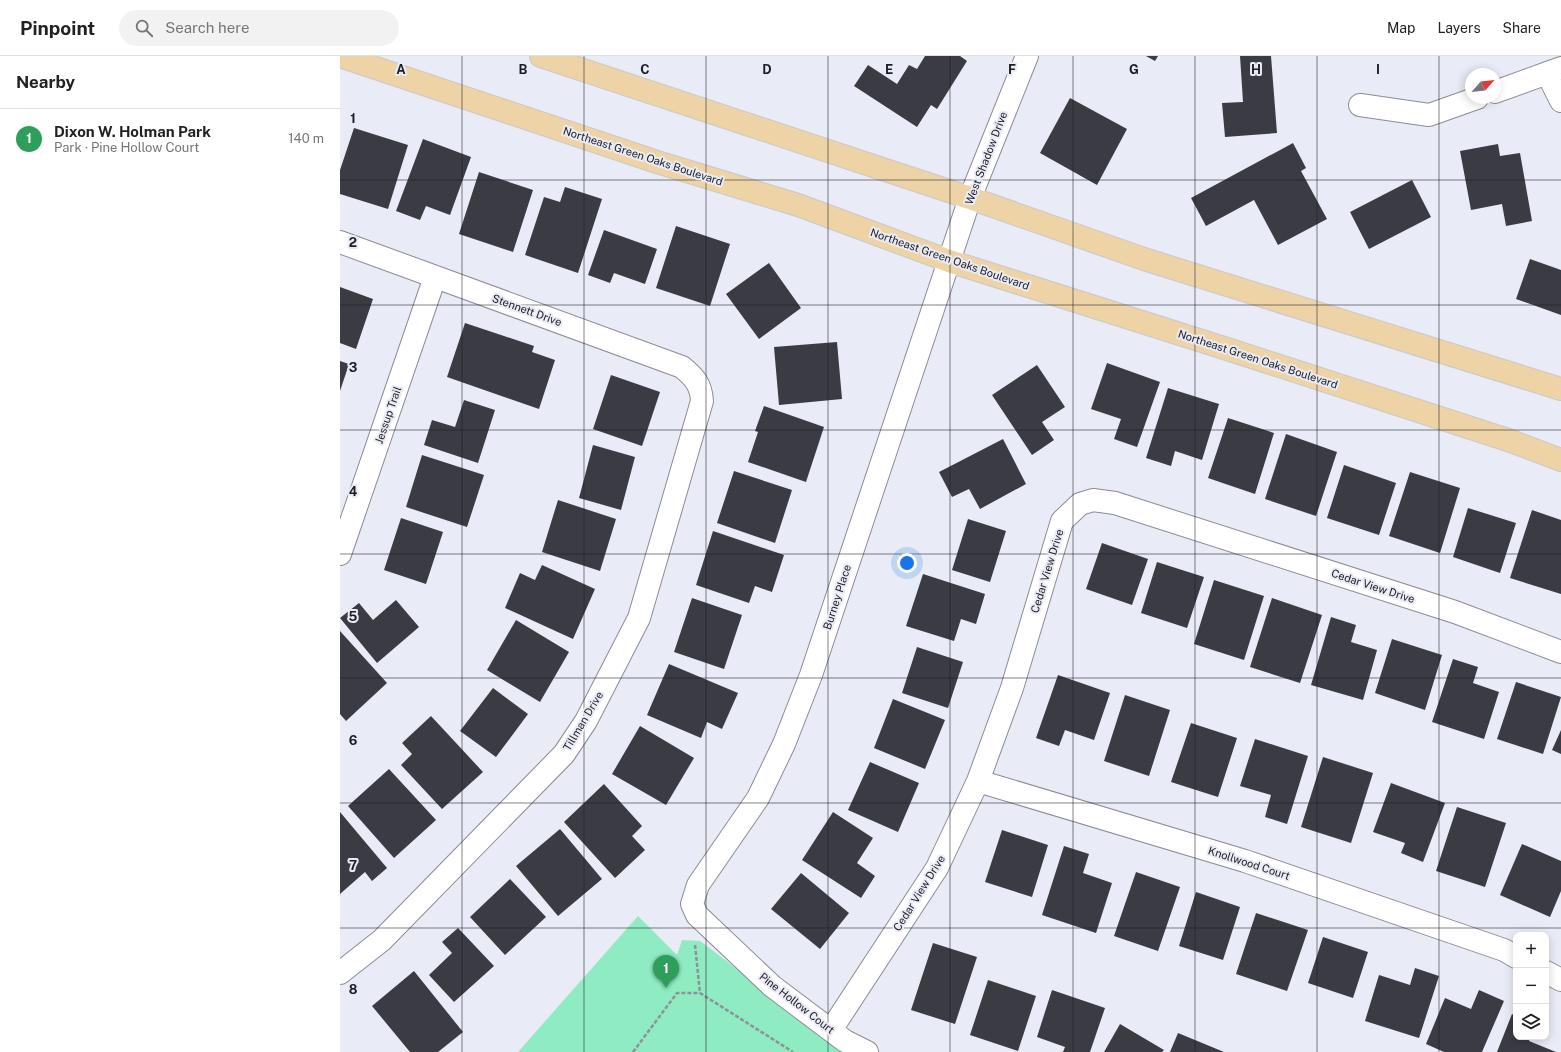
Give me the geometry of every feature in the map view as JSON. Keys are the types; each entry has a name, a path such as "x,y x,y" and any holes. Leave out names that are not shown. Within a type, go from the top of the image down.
{"main road":[{"name":"Northeast Green Oaks Boulevard","path":"340,56 664,164 798,205 949,261 1508,440 1561,460"},
{"path":"541,56 970,198 1147,260 1561,389"}],"street":[{"name":"West Shadow Drive","path":"949,261 970,198 1027,56"},
{"path":"1501,90 1554,70 1561,101"},
{"path":"1360,105 1429,115 1465,102"},
{"name":"Stennett Drive","path":"340,242 682,367 694,376 701,393"},
{"name":"Burney Place","path":"697,915 692,904 698,885 758,798 784,744 811,675 949,261"},
{"name":"Jessup Trail","path":"340,554 435,277"},
{"name":"Tillman Drive","path":"340,973 388,934 564,754 586,722 639,618 702,401 701,393"},
{"name":"Cedar View Drive","path":"831,1030 937,868 978,782 1012,688 1062,521 1080,504 1093,500 1115,503 1455,612 1561,652"},
{"name":"Knollwood Court","path":"978,782 1245,861 1504,950 1513,955"},
{"name":"Pine Hollow Court","path":"697,915 772,986 845,1041 867,1052"},
{"path":"1549,974 1561,980"}],"path":[{"path":"695,942 700,993"},
{"path":"632,1052 678,992 700,993 794,1052"}],"green space":[{"path":"638,916 677,955 682,940 700,941 728,962 789,1014 845,1052 518,1052"}],"building":[{"path":"925,56 960,56 967,61 937,109 931,105 917,127 854,86 868,65 897,84 909,65 917,69"},
{"path":"1146,56 1158,56 1155,61"},
{"path":"1240,56 1271,56 1277,133 1225,137 1222,103 1243,102"},
{"path":"1070,98 1127,129 1097,185 1040,153"},
{"path":"354,128 408,145 388,209 340,194 340,170"},
{"path":"423,139 471,157 450,215 426,206 420,220 396,211"},
{"path":"1293,143 1306,168 1301,171 1327,219 1278,245 1254,200 1206,226 1191,198"},
{"path":"1498,144 1500,156 1520,153 1532,221 1506,226 1502,204 1471,210 1460,151"},
{"path":"479,172 533,190 513,252 459,234"},
{"path":"1412,180 1431,217 1369,249 1350,212"},
{"path":"565,187 602,199 578,273 525,255 544,197 560,202"},
{"path":"676,226 730,244 710,306 656,288"},
{"path":"604,230 657,249 645,284 614,273 610,283 588,275"},
{"path":"1530,259 1561,270 1561,315 1516,299"},
{"path":"769,263 801,308 759,339 726,294"},
{"path":"340,287 373,299 356,349 340,343"},
{"path":"465,323 534,346 532,352 555,360 539,409 447,377"},
{"path":"837,342 842,399 779,405 774,347"},
{"path":"340,361 349,364 340,391"},
{"path":"1107,363 1160,382 1137,447 1114,439 1121,419 1091,409"},
{"path":"1037,365 1065,407 1042,422 1054,440 1032,455 992,395"},
{"path":"611,375 660,392 642,446 593,429"},
{"path":"1168,388 1219,404 1202,460 1175,451 1171,466 1146,458"},
{"path":"464,400 495,410 478,463 424,445 432,420 455,427"},
{"path":"764,406 824,427 806,482 748,462 758,432 755,431"},
{"path":"1228,418 1274,433 1255,494 1208,478"},
{"path":"1286,434 1337,452 1316,516 1265,499"},
{"path":"1003,439 1026,484 980,509 969,489 952,497 939,472"},
{"path":"593,445 635,457 621,510 579,498"},
{"path":"422,455 484,475 467,527 406,507"},
{"path":"1344,465 1396,483 1379,535 1327,518"},
{"path":"734,471 792,490 775,543 717,523"},
{"path":"1410,472 1460,488 1440,553 1389,536"},
{"path":"558,500 616,519 600,571 542,552"},
{"path":"1468,508 1516,523 1500,573 1453,557"},
{"path":"1532,510 1561,520 1561,594 1510,578"},
{"path":"401,518 443,532 426,584 384,570"},
{"path":"968,519 1006,531 990,582 952,570"},
{"path":"713,531 784,555 772,592 755,586 749,603 696,585"},
{"path":"1102,543 1148,559 1132,605 1086,589"},
{"path":"1157,562 1204,577 1187,628 1141,613"},
{"path":"542,565 595,589 573,639 505,608 520,573 535,580"},
{"path":"923,574 985,594 976,624 961,619 954,641 906,626"},
{"path":"1214,580 1264,596 1244,660 1194,644"},
{"path":"692,598 742,615 724,669 674,652"},
{"path":"1272,598 1322,615 1300,683 1250,667"},
{"path":"396,600 419,627 377,663 340,618 359,603 373,620"},
{"path":"1331,617 1356,625 1351,642 1377,650 1363,700 1311,685"},
{"path":"516,620 569,652 540,702 487,670"},
{"path":"340,631 387,683 346,721 340,714"},
{"path":"1392,639 1442,655 1425,710 1375,693"},
{"path":"917,647 963,662 948,708 902,693"},
{"path":"1453,659 1478,667 1473,683 1499,692 1484,739 1432,722"},
{"path":"669,664 738,693 722,729 707,722 701,738 647,715"},
{"path":"1058,675 1110,693 1094,740 1065,730 1059,746 1036,738"},
{"path":"1516,682 1561,697 1543,754 1497,739"},
{"path":"493,688 528,714 496,757 460,731"},
{"path":"1125,695 1170,710 1149,776 1104,761"},
{"path":"893,699 945,720 925,769 874,748"},
{"path":"431,716 483,772 442,809 401,765 412,754 402,743"},
{"path":"1191,723 1237,738 1218,797 1171,782"},
{"path":"640,726 694,758 666,805 612,774"},
{"path":"1561,730 1561,754 1552,750"},
{"path":"1255,739 1308,756 1287,824 1265,817 1271,795 1240,786"},
{"path":"1323,757 1373,773 1351,843 1301,827"},
{"path":"870,762 919,783 898,832 848,810"},
{"path":"389,769 436,820 394,858 348,806"},
{"path":"1391,783 1445,803 1423,862 1401,853 1405,843 1373,832"},
{"path":"604,784 642,826 632,836 645,850 615,878 564,822"},
{"path":"1457,807 1506,823 1485,887 1436,871"},
{"path":"340,812 387,868 372,881 365,872 340,894"},
{"path":"833,812 873,838 857,863 875,876 861,898 802,860"},
{"path":"560,829 602,879 558,916 516,866"},
{"path":"1002,830 1048,845 1032,897 985,882"},
{"path":"1522,844 1561,861 1561,891 1550,917 1500,895"},
{"path":"1064,846 1089,854 1083,873 1112,883 1096,933 1042,915"},
{"path":"1136,872 1180,887 1158,951 1114,936"},
{"path":"801,873 849,913 820,949 771,909"},
{"path":"510,879 546,917 505,955 470,917"},
{"path":"1196,892 1240,907 1223,960 1179,946"},
{"path":"1256,913 1308,930 1287,991 1236,974"},
{"path":"458,928 494,966 454,1002 429,975 452,953 442,942"},
{"path":"1323,937 1368,952 1353,998 1308,983"},
{"path":"933,943 977,957 955,1024 911,1010"},
{"path":"1415,968 1439,976 1419,1038 1365,1021 1379,975 1410,985"},
{"path":"414,971 463,1032 438,1052 410,1052 372,1006"},
{"path":"988,980 1036,996 1018,1051 970,1035"},
{"path":"1052,990 1105,1008 1090,1052 1063,1052 1065,1047 1037,1037"},
{"path":"1479,990 1504,1001 1482,1052 1444,1052 1426,1044 1445,998 1471,1009"},
{"path":"1512,1014 1513,1040 1529,1040 1556,1052 1497,1052"},
{"path":"1120,1024 1164,1050 1162,1052 1104,1052"},
{"path":"1178,1033 1224,1052 1170,1052"}],"place":[{"name":"Dixon W. Holman Park","path":"666,988"}]}
